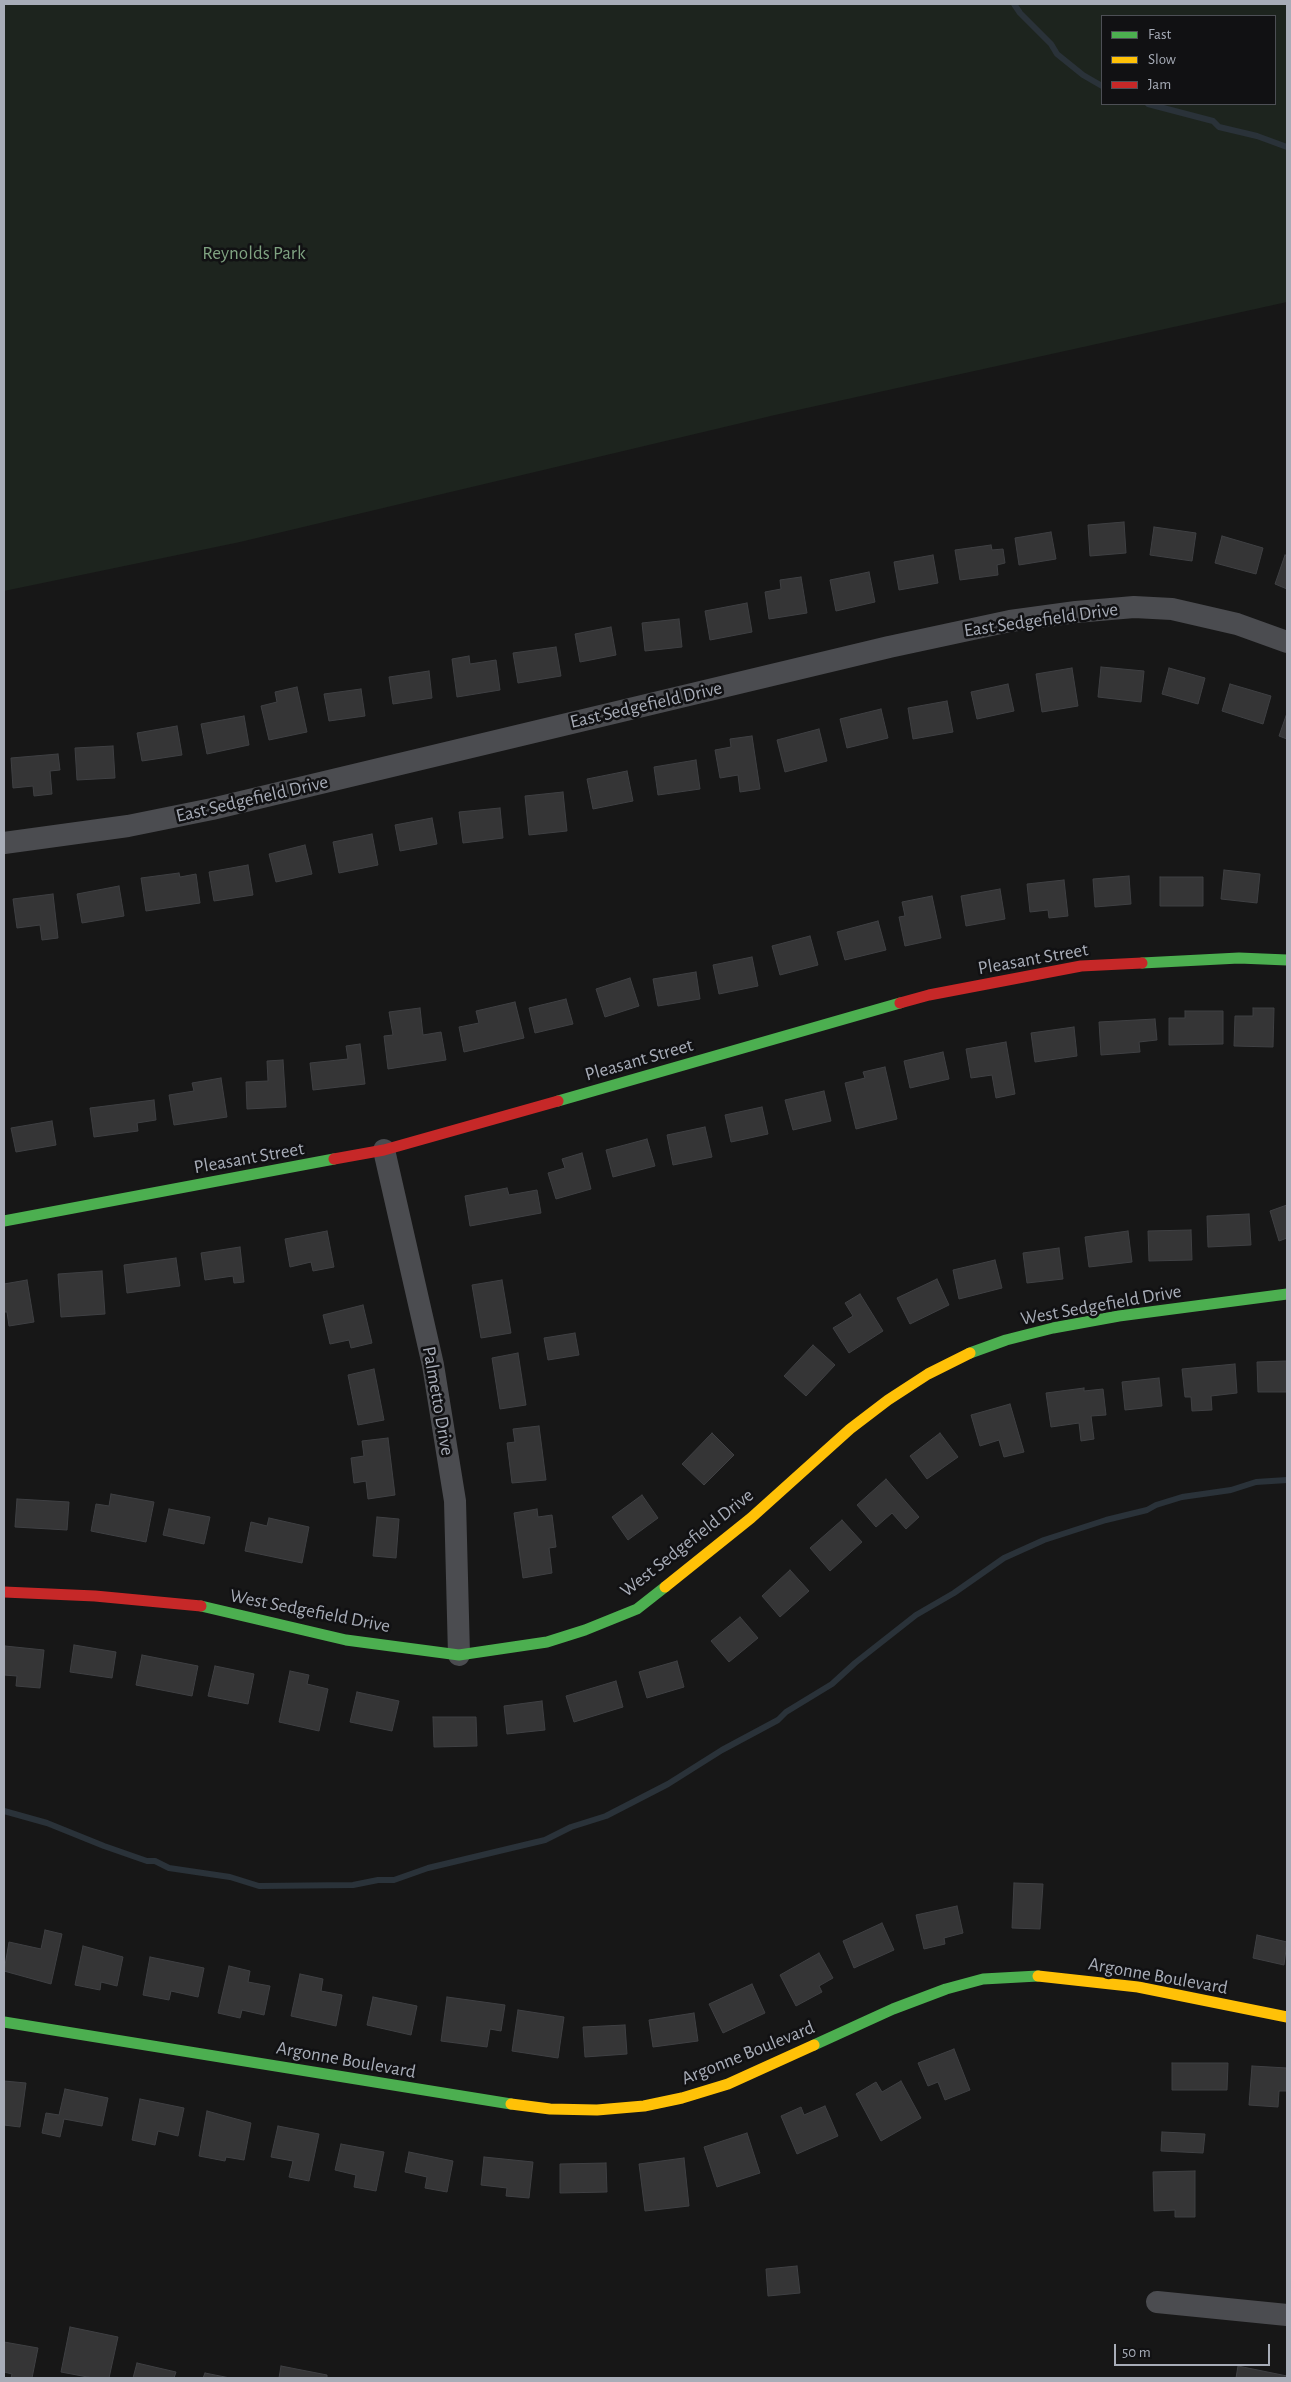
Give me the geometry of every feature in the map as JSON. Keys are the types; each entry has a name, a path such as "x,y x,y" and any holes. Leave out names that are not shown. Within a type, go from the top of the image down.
{"street":[{"name":"East Sedgefield Drive","path":"4,843 128,826 212,809 889,647 1010,621 1076,612 1134,607 1172,609 1237,624 1287,642"},
{"name":"Pleasant Street","path":"4,1221 384,1150 929,995 1081,966 1239,958 1287,960"},
{"name":"Palmetto Drive","path":"384,1150 433,1365 456,1501 459,1655"},
{"name":"West Sedgefield Drive","path":"4,1592 95,1596 199,1606 346,1640 459,1655 547,1642 637,1609 750,1518 850,1429 888,1400 928,1374 971,1352 1006,1340 1062,1326 1119,1316 1261,1299 1287,1294"},
{"name":"Argonne Boulevard","path":"4,2022 474,2099 550,2109 597,2110 644,2106 682,2098 728,2084 893,2010 946,1989 983,1979 1022,1975 1128,1986 1287,2017"},
{"path":"1158,2302 1287,2315"}],"green space":[{"name":"Reynolds Park","path":"4,4 1287,4 1287,302 775,415 240,542 4,591"}],"building":[{"path":"1124,522 1126,553 1090,556 1088,525"},
{"path":"1154,527 1196,533 1192,561 1150,555"},
{"path":"1051,532 1056,559 1019,565 1015,538"},
{"path":"1222,536 1263,548 1256,574 1215,563"},
{"path":"991,545 992,550 1003,549 1005,563 997,565 998,575 960,580 955,550"},
{"path":"933,555 938,583 899,590 894,562"},
{"path":"1285,555 1287,556 1287,589 1275,584"},
{"path":"869,572 875,602 836,611 830,580"},
{"path":"801,577 807,613 769,619 765,592 781,589 780,580"},
{"path":"747,603 752,632 710,640 705,611"},
{"path":"679,619 682,647 645,651 642,623"},
{"path":"611,627 616,655 580,662 575,634"},
{"path":"556,647 561,676 518,683 513,653"},
{"path":"469,656 470,664 496,660 500,690 457,697 452,659"},
{"path":"1101,667 1144,671 1141,702 1098,697"},
{"path":"1072,668 1078,706 1042,712 1036,674"},
{"path":"1169,668 1205,678 1198,704 1162,694"},
{"path":"429,671 432,698 393,704 389,677"},
{"path":"1008,684 1014,711 977,719 971,692"},
{"path":"1230,684 1271,696 1263,724 1222,711"},
{"path":"297,687 307,732 269,740 261,706 277,702 275,692"},
{"path":"361,689 365,716 329,721 324,694"},
{"path":"947,701 953,732 913,739 908,708"},
{"path":"881,709 888,738 847,748 840,719"},
{"path":"1287,713 1287,739 1279,736"},
{"path":"244,716 249,745 207,754 201,724"},
{"path":"177,726 182,755 142,761 137,733"},
{"path":"819,729 827,761 785,772 777,740"},
{"path":"752,736 760,789 740,792 738,775 720,778 715,750 731,747 730,739"},
{"path":"113,746 115,778 77,780 75,748"},
{"path":"58,754 60,770 50,771 52,794 34,796 33,786 13,788 11,758"},
{"path":"696,760 700,789 658,795 654,767"},
{"path":"627,771 633,801 593,809 587,779"},
{"path":"563,792 567,831 529,835 525,796"},
{"path":"500,808 503,838 463,843 459,812"},
{"path":"432,818 437,844 400,851 395,825"},
{"path":"372,834 378,865 339,873 333,842"},
{"path":"305,845 312,874 276,882 269,854"},
{"path":"248,865 253,895 214,901 209,872"},
{"path":"1224,870 1260,874 1257,903 1221,899"},
{"path":"179,873 180,877 196,874 200,903 146,911 141,878"},
{"path":"1129,876 1131,904 1095,907 1093,879"},
{"path":"1160,877 1203,877 1203,906 1160,906"},
{"path":"1064,880 1068,916 1049,918 1048,910 1030,912 1027,884"},
{"path":"119,886 124,916 82,923 77,894"},
{"path":"1000,889 1005,919 966,926 961,896"},
{"path":"53,894 58,938 42,940 40,925 17,928 13,899"},
{"path":"932,896 941,938 905,946 899,917 905,916 902,902"},
{"path":"878,921 886,950 845,960 837,932"},
{"path":"810,936 818,965 780,975 772,946"},
{"path":"752,957 758,986 719,994 713,965"},
{"path":"696,972 700,999 658,1006 653,979"},
{"path":"630,978 639,1006 605,1017 596,989"},
{"path":"566,999 573,1024 535,1033 529,1008"},
{"path":"515,1002 524,1038 464,1052 459,1027 479,1023 476,1011"},
{"path":"420,1008 423,1035 441,1032 446,1060 388,1069 384,1036 393,1035 389,1012"},
{"path":"1253,1008 1274,1008 1273,1047 1234,1046 1235,1016 1253,1016"},
{"path":"1185,1011 1223,1011 1223,1044 1169,1045 1169,1018 1185,1018"},
{"path":"1155,1019 1157,1040 1139,1042 1140,1052 1101,1055 1099,1022"},
{"path":"1074,1027 1077,1056 1035,1062 1031,1033"},
{"path":"1006,1042 1015,1094 996,1098 992,1075 971,1078 966,1049"},
{"path":"360,1044 365,1084 313,1090 310,1063 348,1059 346,1046"},
{"path":"943,1052 949,1079 910,1088 904,1061"},
{"path":"283,1060 286,1107 247,1109 246,1082 268,1081 267,1061"},
{"path":"885,1067 897,1119 856,1129 845,1083 865,1078 863,1072"},
{"path":"221,1078 227,1117 174,1125 169,1095 194,1091 192,1083"},
{"path":"824,1091 831,1121 793,1130 785,1100"},
{"path":"154,1100 156,1120 137,1123 138,1131 94,1137 90,1108"},
{"path":"762,1107 768,1134 731,1142 725,1115"},
{"path":"52,1121 56,1145 16,1152 11,1128"},
{"path":"705,1127 712,1157 673,1165 667,1135"},
{"path":"647,1139 655,1166 613,1177 606,1150"},
{"path":"582,1153 591,1189 556,1199 548,1173 565,1168 562,1159"},
{"path":"507,1188 509,1195 537,1190 541,1213 470,1226 465,1196"},
{"path":"1287,1205 1287,1238 1279,1241 1270,1211"},
{"path":"1249,1214 1251,1245 1208,1247 1207,1216"},
{"path":"1191,1230 1192,1260 1149,1261 1148,1231"},
{"path":"327,1231 334,1267 313,1271 311,1262 290,1267 285,1239"},
{"path":"1128,1231 1132,1262 1089,1267 1085,1237"},
{"path":"240,1247 244,1282 234,1283 233,1276 205,1280 201,1253"},
{"path":"1059,1248 1063,1279 1027,1283 1023,1253"},
{"path":"176,1258 180,1286 127,1293 124,1265"},
{"path":"995,1260 1002,1288 959,1299 953,1270"},
{"path":"102,1271 105,1314 61,1317 58,1274"},
{"path":"937,1279 949,1305 910,1324 897,1298"},
{"path":"27,1280 34,1322 9,1326 7,1312 4,1312 4,1284"},
{"path":"502,1280 511,1333 481,1338 472,1285"},
{"path":"860,1294 883,1331 849,1353 833,1328 853,1316 845,1303"},
{"path":"363,1305 372,1343 351,1348 349,1340 330,1344 323,1315"},
{"path":"575,1333 579,1355 548,1360 544,1338"},
{"path":"813,1345 835,1365 806,1396 784,1376"},
{"path":"518,1353 526,1405 500,1409 492,1358"},
{"path":"1287,1361 1287,1392 1258,1392 1257,1362"},
{"path":"1235,1364 1237,1393 1211,1396 1212,1410 1192,1411 1191,1397 1185,1397 1182,1369"},
{"path":"374,1369 384,1420 358,1425 348,1375"},
{"path":"1159,1378 1162,1406 1125,1410 1122,1382"},
{"path":"1084,1388 1084,1391 1103,1389 1106,1415 1091,1416 1094,1439 1081,1441 1079,1423 1051,1427 1046,1393"},
{"path":"1010,1404 1024,1452 1004,1457 999,1440 980,1446 971,1415"},
{"path":"539,1426 546,1480 512,1483 507,1443 515,1442 513,1429"},
{"path":"712,1433 734,1455 704,1485 682,1464"},
{"path":"940,1433 958,1457 927,1479 910,1456"},
{"path":"388,1438 395,1495 368,1499 366,1481 354,1483 351,1458 364,1456 362,1441"},
{"path":"886,1479 919,1517 906,1529 892,1513 876,1527 857,1505"},
{"path":"111,1494 154,1502 146,1542 91,1531 96,1504 109,1506"},
{"path":"642,1495 658,1518 628,1540 612,1517"},
{"path":"17,1499 69,1502 67,1530 15,1527"},
{"path":"169,1509 210,1517 204,1544 163,1535"},
{"path":"537,1509 538,1517 552,1515 556,1547 549,1548 552,1573 523,1578 514,1513"},
{"path":"377,1517 399,1519 396,1558 373,1556"},
{"path":"269,1518 309,1527 302,1563 245,1551 251,1522 267,1526"},
{"path":"842,1520 862,1542 830,1571 810,1548"},
{"path":"790,1570 809,1591 780,1617 762,1596"},
{"path":"740,1617 758,1638 729,1662 711,1641"},
{"path":"74,1645 116,1652 112,1678 70,1672"},
{"path":"5,1646 44,1650 40,1688 16,1686 17,1676 4,1675"},
{"path":"142,1655 198,1666 192,1696 136,1685"},
{"path":"677,1661 684,1687 647,1698 639,1672"},
{"path":"215,1666 254,1674 248,1704 208,1696"},
{"path":"290,1671 309,1675 307,1684 328,1689 319,1731 279,1722"},
{"path":"616,1681 623,1707 574,1722 566,1696"},
{"path":"357,1692 399,1701 392,1731 350,1722"},
{"path":"542,1701 545,1730 507,1734 504,1706"},
{"path":"433,1717 476,1717 477,1746 434,1747"},
{"path":"1014,1883 1043,1884 1040,1929 1012,1928"},
{"path":"957,1906 963,1933 944,1938 945,1944 924,1949 916,1915"},
{"path":"882,1923 894,1950 854,1968 843,1941"},
{"path":"45,1930 62,1934 51,1984 4,1971 9,1942 41,1949"},
{"path":"1257,1935 1287,1942 1284,1965 1253,1958"},
{"path":"83,1946 123,1957 117,1986 101,1982 100,1990 75,1985"},
{"path":"819,1953 833,1978 819,1986 822,1992 796,2006 780,1975"},
{"path":"150,1957 204,1968 198,1997 171,1991 169,2000 143,1995"},
{"path":"229,1966 250,1971 248,1982 270,1986 264,2015 242,2010 240,2018 218,2013"},
{"path":"300,1974 323,1979 321,1991 342,1995 336,2026 291,2016"},
{"path":"752,1984 765,2013 723,2033 709,2004"},
{"path":"373,1997 417,2006 411,2035 367,2025"},
{"path":"447,1997 505,2005 501,2031 490,2029 487,2047 441,2041"},
{"path":"518,2010 564,2017 558,2058 512,2051"},
{"path":"694,2013 698,2041 653,2047 649,2020"},
{"path":"625,2025 627,2054 585,2057 583,2027"},
{"path":"954,2049 970,2090 945,2100 938,2082 928,2086 918,2063"},
{"path":"1172,2063 1228,2063 1227,2090 1172,2090"},
{"path":"1252,2066 1287,2068 1287,2091 1279,2091 1278,2107 1249,2105"},
{"path":"4,2081 26,2083 20,2127 4,2125"},
{"path":"901,2081 921,2118 881,2141 856,2094 876,2082 882,2092"},
{"path":"65,2089 108,2098 102,2126 64,2119 60,2137 42,2133 46,2113 59,2115"},
{"path":"140,2099 184,2108 178,2136 158,2131 155,2145 132,2140"},
{"path":"825,2106 838,2136 797,2154 781,2116 801,2107 804,2115"},
{"path":"207,2111 251,2123 244,2160 226,2157 225,2161 199,2156"},
{"path":"278,2126 319,2134 309,2181 289,2177 293,2161 271,2157"},
{"path":"1162,2132 1205,2134 1203,2153 1161,2151"},
{"path":"747,2133 760,2173 717,2187 704,2147"},
{"path":"341,2144 384,2152 376,2191 354,2187 356,2175 335,2170"},
{"path":"409,2152 453,2161 447,2192 425,2188 427,2177 405,2172"},
{"path":"484,2157 533,2162 529,2198 506,2196 507,2188 481,2185"},
{"path":"684,2158 689,2206 645,2211 639,2164"},
{"path":"606,2163 607,2192 560,2193 560,2164"},
{"path":"1195,2171 1195,2217 1175,2217 1175,2210 1154,2211 1153,2172"},
{"path":"797,2266 800,2293 768,2296 766,2269"},
{"path":"70,2327 118,2337 109,2378 93,2378 61,2372"},
{"path":"4,2342 38,2348 32,2378 11,2378 12,2374 4,2372"},
{"path":"137,2363 176,2372 174,2378 133,2378"},
{"path":"281,2366 327,2375 327,2378 279,2378"},
{"path":"1238,2366 1287,2376 1287,2378 1236,2378"},
{"path":"205,2373 230,2378 203,2378"}],"waterway":[{"path":"1014,4 1020,13 1051,44 1057,54 1083,75 1101,85"},
{"path":"1152,105 1213,121 1219,127 1257,136 1287,147"},
{"path":"4,1811 47,1823 104,1846 147,1861 155,1861 169,1868 230,1877 259,1886 353,1885 378,1880 394,1880 428,1868 545,1840 571,1827 606,1816 668,1784 722,1750 778,1720 786,1712 832,1684 855,1663 916,1615 954,1593 1004,1558 1044,1540 1106,1520 1147,1510 1156,1505 1182,1497 1231,1490 1256,1482 1287,1480"}],"traffic: fast":[{"path":"1142,963 1239,958 1287,960"},
{"path":"558,1101 900,1003"},
{"path":"4,1221 334,1159"},
{"path":"970,1353 1006,1340 1053,1328 1119,1316 1287,1294"},
{"path":"201,1606 346,1640 459,1655 547,1642 585,1630 637,1609 665,1587"},
{"path":"814,2045 893,2009 946,1989 983,1979 1038,1976"},
{"path":"4,2022 511,2104"}],"traffic: slow":[{"path":"665,1587 751,1518 850,1429 888,1400 928,1374 970,1353"},
{"path":"1038,1976 1138,1987 1287,2017"},
{"path":"511,2104 550,2109 597,2110 644,2106 682,2098 728,2084 814,2045"}],"traffic: jam":[{"path":"900,1003 929,995 1081,966 1142,963"},
{"path":"334,1159 384,1150 558,1101"},
{"path":"4,1592 95,1596 201,1606"}]}
